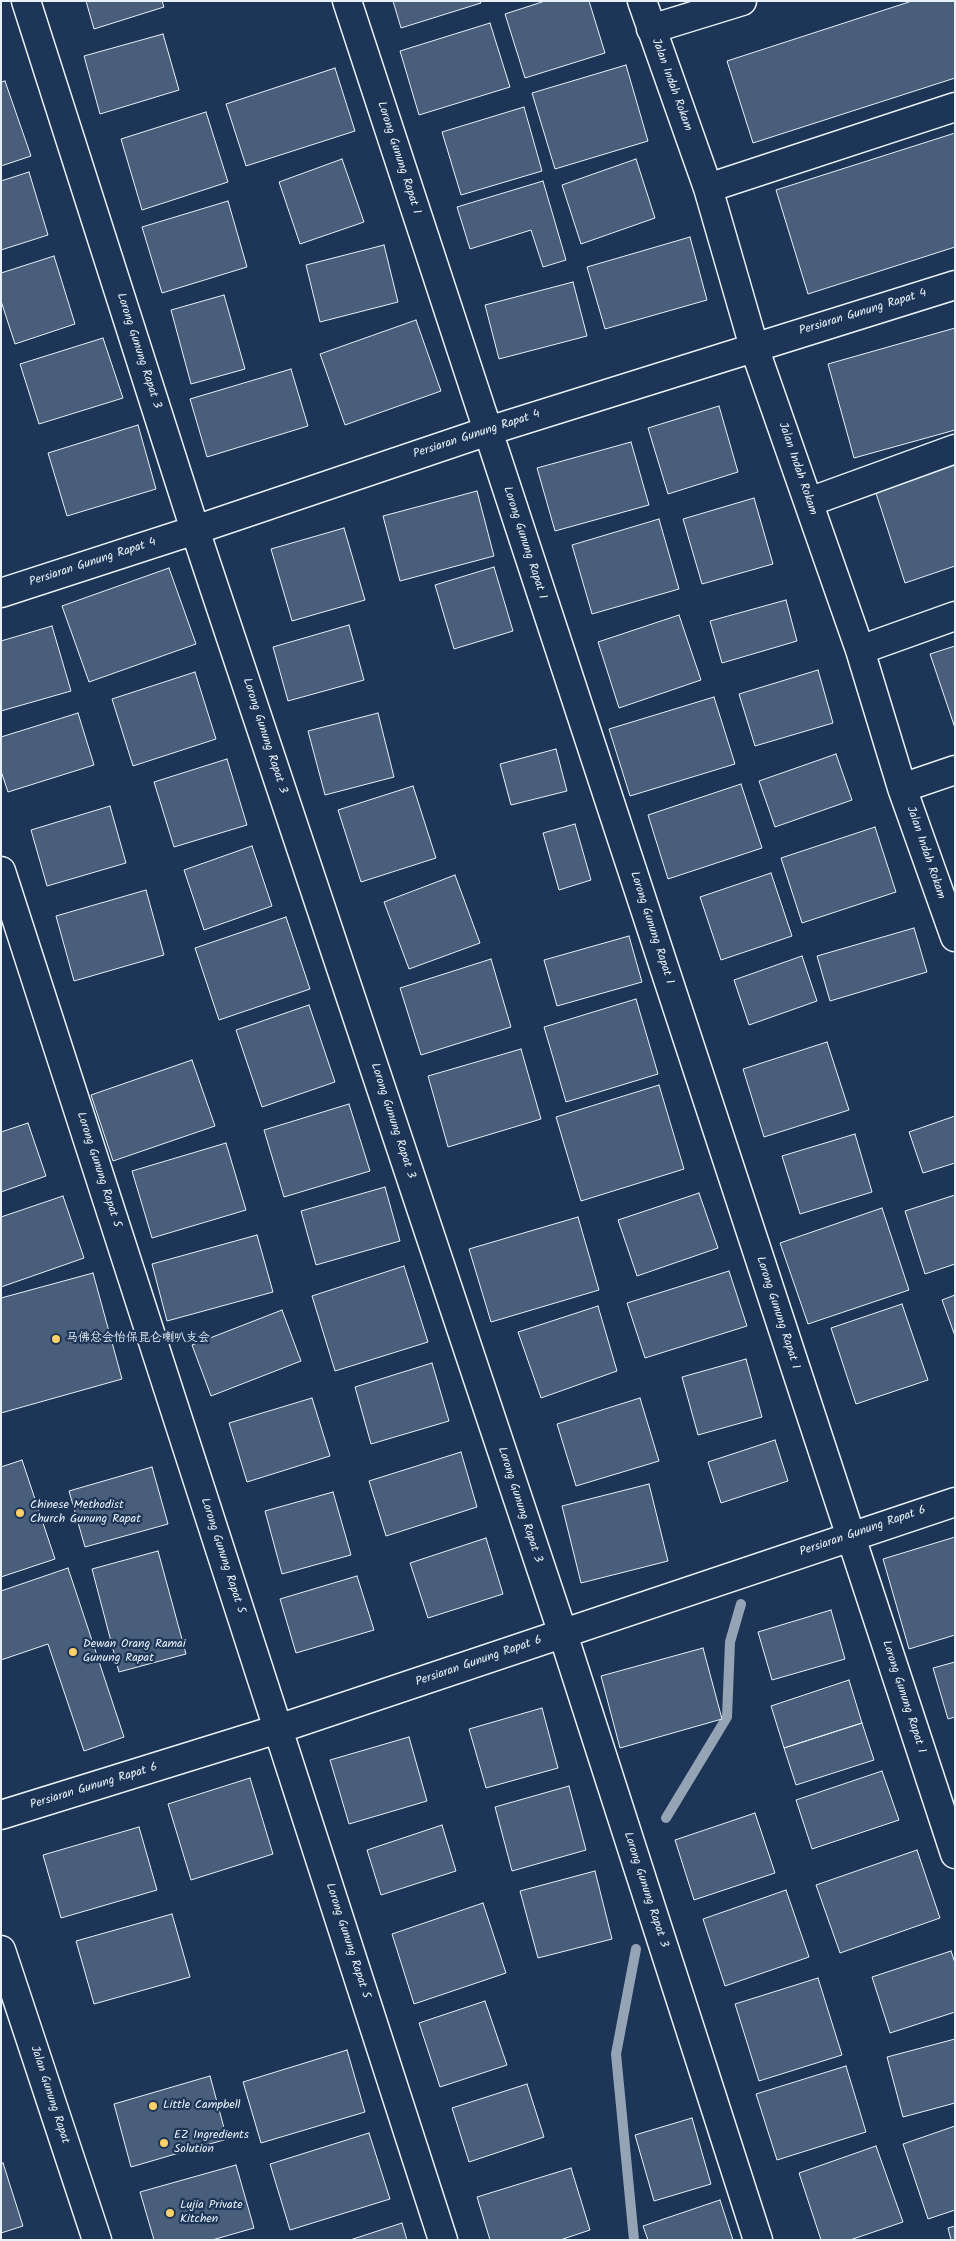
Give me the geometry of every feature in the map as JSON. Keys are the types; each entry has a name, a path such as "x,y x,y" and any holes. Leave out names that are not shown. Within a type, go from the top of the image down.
{"street":[{"name":"Lorong Gunung Rapat 3","path":"26,1 195,530 562,1634 758,2240"},
{"name":"Lorong Gunung Rapat 1","path":"346,1 955,1854"},
{"name":"Jalan Indah Rokam","path":"642,1 708,188 754,347 860,650 902,788 952,920"},
{"path":"651,29 742,1"},
{"path":"708,188 955,107"},
{"name":"Persiaran Gunung Rapat 4","path":"1,593 488,431 955,285"},
{"path":"809,502 955,449"},
{"path":"860,650 955,616"},
{"path":"902,788 955,770"},
{"name":"Lorong Gunung Rapat 5","path":"1,872 443,2240"},
{"name":"Persiaran Gunung Rapat 6","path":"1,1815 278,1729 955,1502"},
{"name":"Jalan Gunung Rapat","path":"1,1950 97,2240"}],"building":[{"path":"86,1 162,1 164,7 94,29"},
{"path":"393,1 480,1 481,3 401,28"},
{"path":"545,1 589,1 605,53 525,78 505,14"},
{"path":"912,1 955,1 955,78 753,143 727,61"},
{"path":"490,23 510,87 419,115 400,51"},
{"path":"163,34 179,90 100,114 84,56"},
{"path":"626,65 648,141 555,169 532,93"},
{"path":"335,68 355,131 246,166 226,104"},
{"path":"5,81 31,156 1,166 1,82"},
{"path":"524,107 542,171 461,195 442,132"},
{"path":"206,112 228,182 142,210 121,139"},
{"path":"955,133 955,247 808,294 776,190"},
{"path":"342,159 364,222 300,244 279,182"},
{"path":"636,159 655,218 581,244 562,185"},
{"path":"29,172 48,235 1,250 1,181"},
{"path":"543,181 566,260 543,267 531,230 470,249 457,207"},
{"path":"228,201 247,267 162,293 142,227"},
{"path":"690,237 707,300 605,329 587,267"},
{"path":"384,245 398,302 320,322 306,265"},
{"path":"54,256 75,324 15,344 1,301 1,273"},
{"path":"573,282 587,336 499,359 485,305"},
{"path":"224,295 245,369 191,384 171,310"},
{"path":"416,320 441,391 345,425 320,354"},
{"path":"955,328 955,430 854,458 828,364"},
{"path":"103,338 123,398 39,424 20,364"},
{"path":"291,369 308,426 207,457 190,399"},
{"path":"719,406 738,472 668,494 648,428"},
{"path":"138,425 156,489 67,516 48,453"},
{"path":"631,442 649,505 555,531 537,468"},
{"path":"955,463 955,566 905,583 875,490"},
{"path":"477,491 494,556 400,581 383,516"},
{"path":"754,498 773,564 702,584 683,519"},
{"path":"659,519 679,589 592,614 572,545"},
{"path":"344,528 365,600 292,621 271,549"},
{"path":"494,567 513,631 454,649 435,585"},
{"path":"169,568 196,644 89,682 62,606"},
{"path":"786,600 797,641 722,663 710,621"},
{"path":"679,615 701,680 619,708 598,642"},
{"path":"349,625 364,680 288,701 273,647"},
{"path":"52,626 71,691 1,711 1,641"},
{"path":"955,646 955,728 930,654"},
{"path":"818,670 833,723 755,746 739,694"},
{"path":"195,672 216,739 133,766 112,699"},
{"path":"714,697 735,764 630,796 609,729"},
{"path":"78,713 94,765 8,792 1,771 1,737"},
{"path":"378,713 394,777 325,795 308,731"},
{"path":"556,749 567,791 511,805 500,764"},
{"path":"836,754 852,800 775,827 759,781"},
{"path":"227,759 247,825 174,847 154,782"},
{"path":"741,784 762,848 668,879 648,815"},
{"path":"413,786 436,858 361,882 338,810"},
{"path":"110,806 126,863 47,886 31,830"},
{"path":"575,824 591,880 559,890 543,833"},
{"path":"875,827 896,892 802,923 781,858"},
{"path":"252,846 272,906 204,930 184,870"},
{"path":"771,873 792,936 721,960 700,897"},
{"path":"455,875 480,943 409,969 384,902"},
{"path":"146,890 164,955 74,981 56,916"},
{"path":"286,917 310,989 219,1020 195,948"},
{"path":"914,928 927,972 830,1001 817,956"},
{"path":"629,936 642,982 557,1006 544,960"},
{"path":"802,956 817,1001 749,1025 734,980"},
{"path":"491,959 511,1027 421,1055 400,988"},
{"path":"636,999 658,1074 566,1102 544,1027"},
{"path":"309,1005 335,1082 262,1107 236,1030"},
{"path":"827,1042 849,1110 764,1137 743,1069"},
{"path":"521,1049 541,1119 448,1147 428,1076"},
{"path":"192,1060 215,1126 113,1161 91,1095"},
{"path":"659,1085 684,1169 581,1201 556,1117"},
{"path":"349,1104 370,1171 284,1197 264,1130"},
{"path":"955,1116 955,1163 923,1173 909,1132"},
{"path":"28,1123 46,1176 1,1192 1,1132"},
{"path":"855,1134 872,1192 800,1214 782,1156"},
{"path":"226,1143 246,1210 152,1238 132,1171"},
{"path":"385,1187 400,1241 316,1265 301,1211"},
{"path":"699,1193 718,1248 637,1276 618,1220"},
{"path":"955,1195 955,1264 925,1274 905,1211"},
{"path":"63,1196 84,1258 1,1287 1,1217"},
{"path":"882,1208 909,1290 808,1324 780,1243"},
{"path":"578,1217 599,1290 491,1322 469,1249"},
{"path":"257,1235 273,1292 167,1321 152,1264"},
{"path":"404,1266 428,1342 335,1371 312,1296"},
{"path":"729,1271 747,1326 645,1358 627,1303"},
{"name":"马佛总会怡保昆仑喇叭支会","path":"93,1273 122,1379 1,1413 1,1298"},
{"path":"955,1295 955,1336 942,1300"},
{"path":"902,1304 928,1380 856,1404 831,1328"},
{"path":"598,1306 617,1371 541,1398 518,1332"},
{"path":"282,1310 301,1361 211,1396 192,1345"},
{"path":"746,1359 762,1417 698,1435 682,1377"},
{"path":"432,1363 449,1421 371,1444 355,1387"},
{"path":"312,1398 330,1456 247,1482 229,1423"},
{"path":"640,1398 659,1461 576,1486 557,1424"},
{"path":"775,1440 788,1481 721,1503 708,1462"},
{"path":"461,1452 477,1507 386,1536 369,1481"},
{"name":"Chinese Methodist Church Gunung Rapat","path":"22,1460 55,1559 1,1577 1,1467"},
{"path":"152,1467 168,1524 85,1547 69,1491"},
{"path":"649,1484 668,1561 581,1583 562,1506"},
{"path":"333,1492 351,1555 282,1574 265,1511"},
{"path":"955,1537 955,1635 909,1649 883,1559"},
{"path":"486,1538 503,1594 428,1618 410,1563"},
{"path":"158,1551 186,1654 119,1672 92,1569"},
{"name":"Dewan Orang Ramai Gunung Rapat","path":"68,1568 124,1737 84,1751 48,1644 1,1660 1,1591"},
{"path":"357,1576 374,1630 296,1653 280,1599"},
{"path":"831,1610 845,1659 772,1680 758,1632"},
{"path":"703,1648 722,1719 620,1748 601,1676"},
{"path":"955,1662 955,1717 948,1719 933,1668"},
{"path":"849,1680 862,1723 784,1748 771,1706"},
{"path":"542,1708 558,1768 486,1788 469,1729"},
{"path":"862,1723 874,1760 796,1785 784,1748"},
{"path":"409,1737 427,1801 349,1824 330,1760"},
{"path":"882,1771 899,1820 812,1849 796,1800"},
{"path":"250,1778 273,1854 191,1880 168,1804"},
{"path":"569,1786 586,1850 512,1871 495,1807"},
{"path":"755,1813 775,1873 694,1900 675,1840"},
{"path":"442,1825 456,1871 381,1895 367,1850"},
{"path":"139,1827 157,1890 61,1918 43,1855"},
{"path":"917,1850 940,1918 840,1953 816,1885"},
{"path":"595,1871 612,1939 538,1958 520,1891"},
{"path":"786,1890 809,1957 725,1986 703,1919"},
{"path":"483,1903 506,1973 414,2004 392,1934"},
{"path":"172,1914 190,1977 94,2004 76,1941"},
{"path":"951,1951 955,1963 955,2012 890,2033 872,1977"},
{"path":"818,1978 842,2055 759,2081 735,2004"},
{"path":"485,2001 507,2065 440,2087 419,2023"},
{"path":"955,2039 955,2103 903,2117 887,2057"},
{"path":"347,2050 365,2112 261,2143 243,2082"},
{"path":"846,2066 866,2132 777,2160 756,2094"},
{"path":"210,2076 227,2139 131,2167 114,2104"},
{"path":"527,2084 544,2137 469,2162 452,2108"},
{"path":"692,2118 711,2184 654,2201 635,2135"},
{"path":"955,2126 955,2210 928,2219 903,2144"},
{"path":"369,2133 390,2199 290,2230 270,2164"},
{"path":"876,2146 903,2222 850,2240 821,2240 799,2173"},
{"path":"3,2163 23,2226 1,2233 1,2164"},
{"path":"236,2165 254,2228 212,2240 154,2240 140,2192"},
{"path":"571,2168 590,2230 560,2240 490,2240 477,2197"},
{"path":"720,2200 733,2240 648,2240 643,2226"},
{"path":"402,2223 407,2240 350,2240"},
{"path":"955,2226 955,2240 951,2240 948,2228"}],"waterway":[{"path":"666,1818 727,1717 730,1642 741,1604"},
{"path":"634,2240 616,2054 636,1949"}],"place":[{"name":"马佛总会怡保昆仑喇叭支会","path":"56,1339"},
{"name":"Chinese Methodist Church Gunung Rapat","path":"20,1513"},
{"name":"Dewan Orang Ramai Gunung Rapat","path":"73,1652"},
{"name":"Little Campbell","path":"153,2106"},
{"name":"EZ Ingredients Solution","path":"164,2143"},
{"name":"Lujia Private Kitchen","path":"170,2213"}]}
